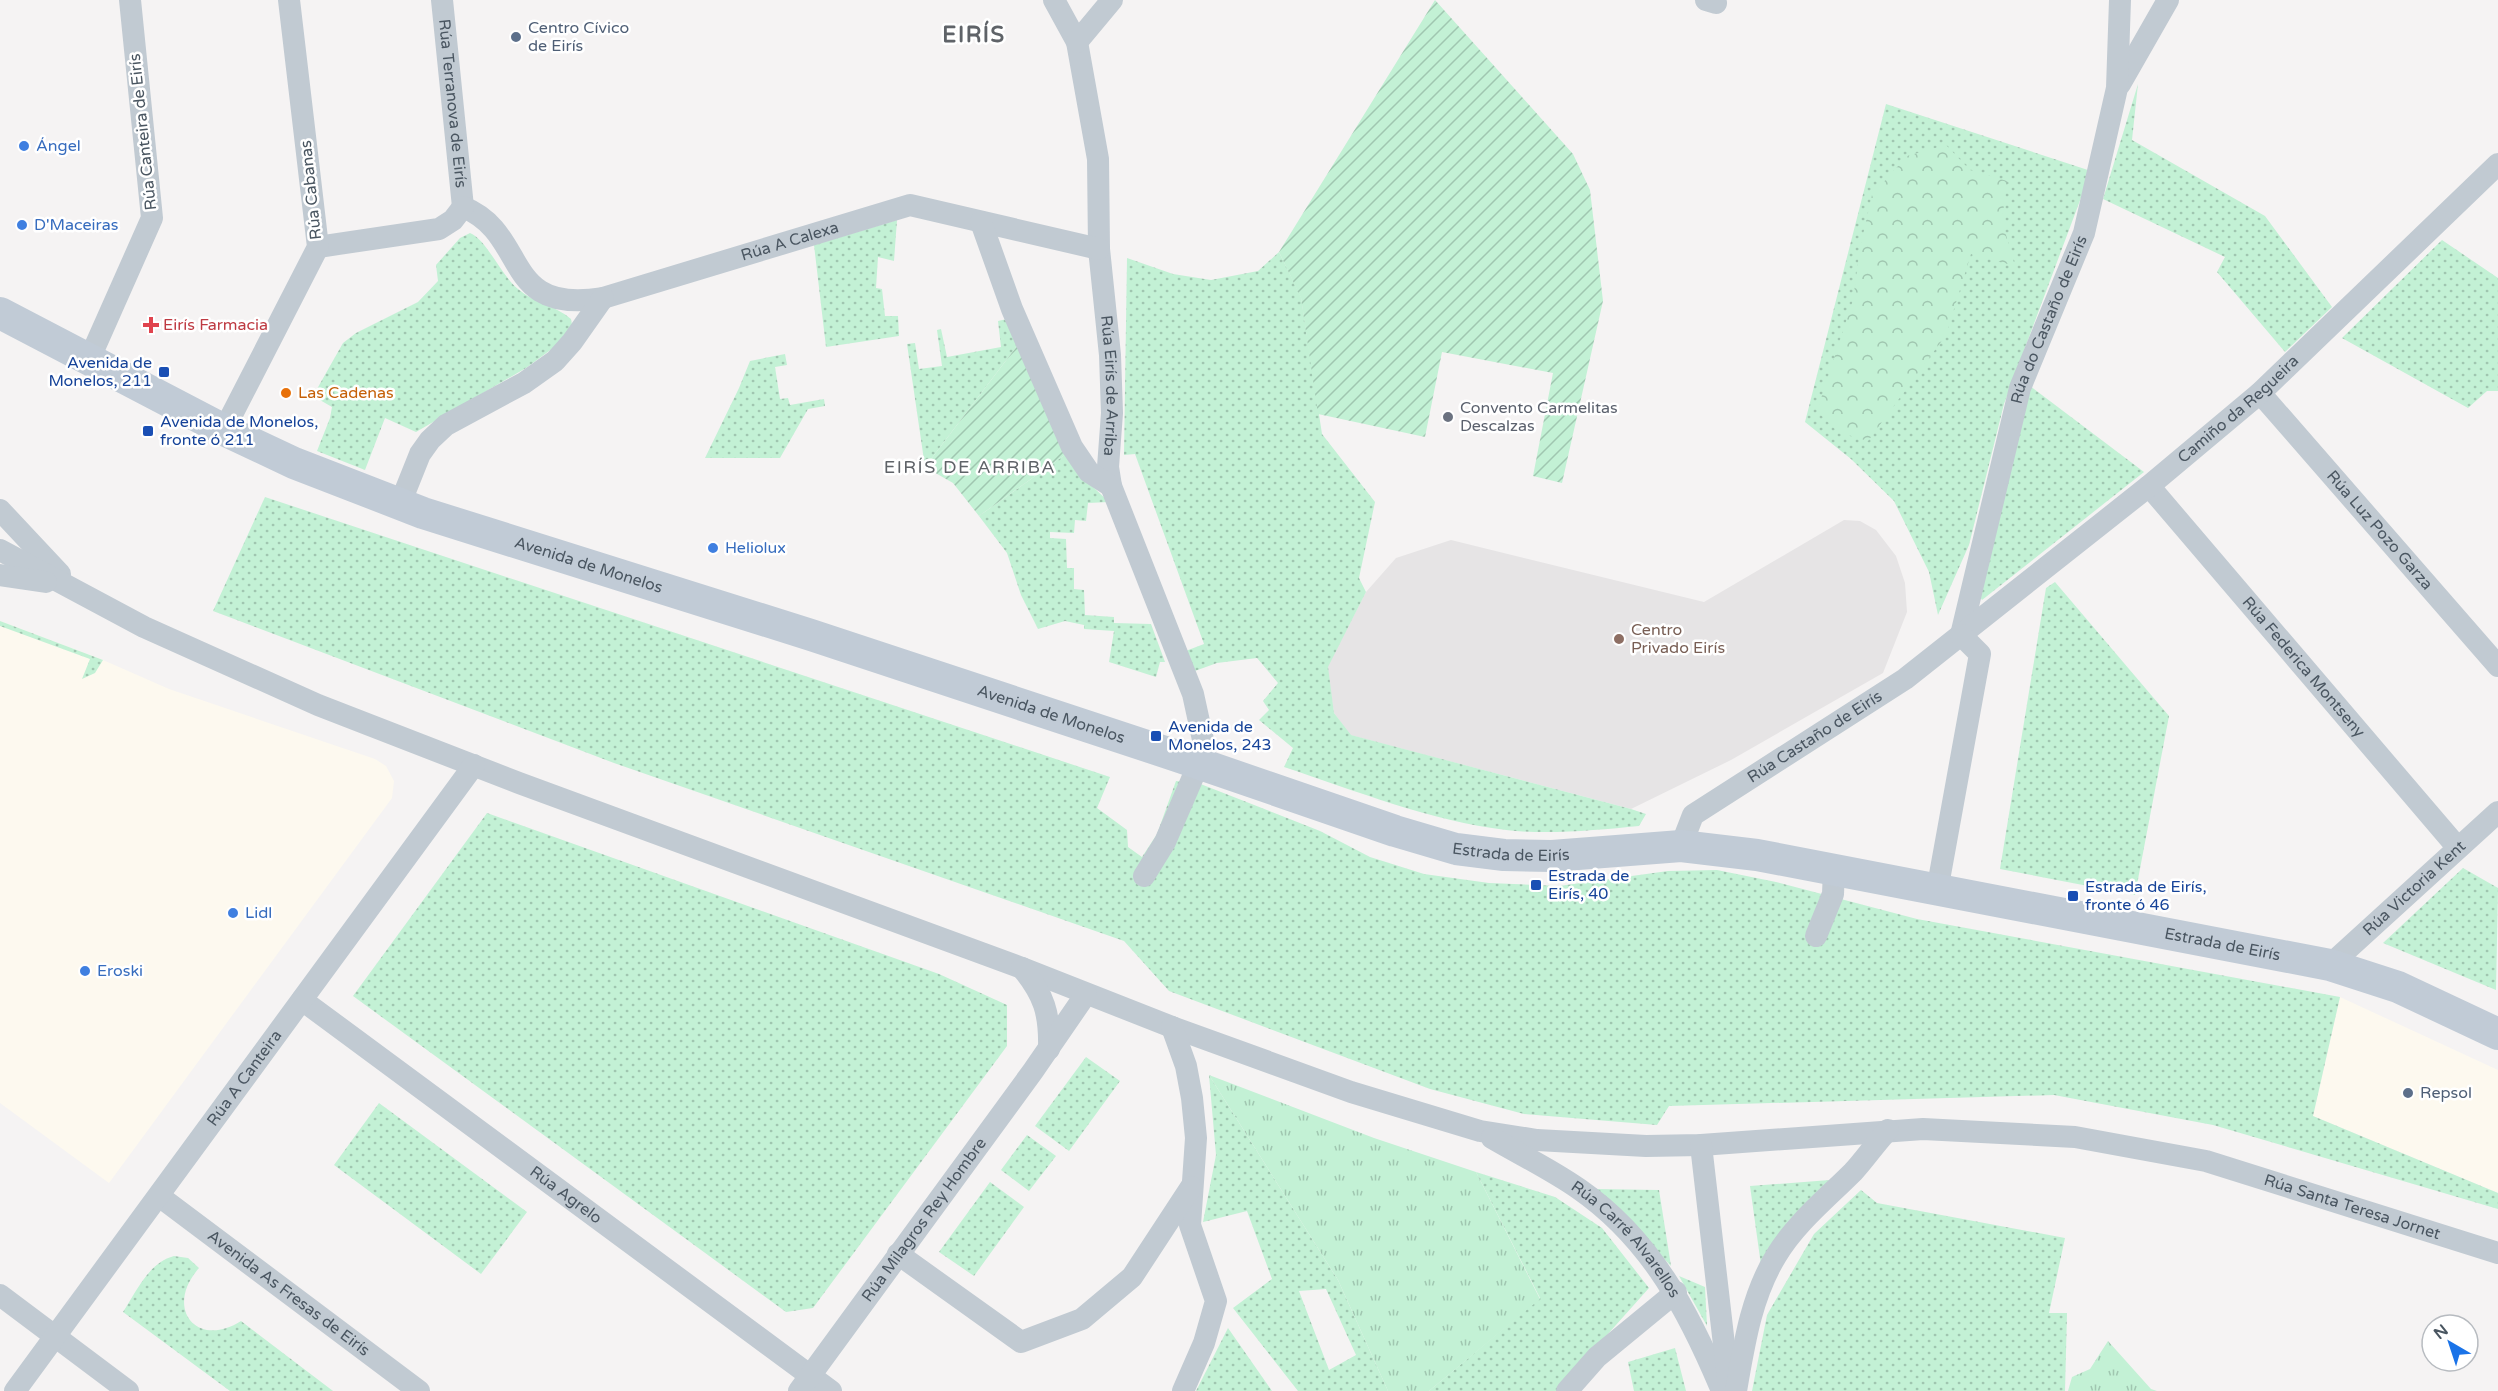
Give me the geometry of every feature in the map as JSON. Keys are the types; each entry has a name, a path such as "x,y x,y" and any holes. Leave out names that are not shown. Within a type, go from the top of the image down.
{"street":[{"name":"Rúa Canteira de Eirís","path":"89,360 152,218 130,0"},
{"name":"Rúa Cabanas","path":"224,430 318,247 290,0"},
{"name":"Rúa Terranova de Eirís","path":"442,0 463,207"},
{"name":"Rúa Eirís de Arriba","path":"1054,0 1077,42 1098,159 1099,249 1110,355 1112,413 1108,467 1111,486 1193,694 1205,749 1165,842 1144,876"},
{"path":"1077,42 1113,0"},
{"name":"Rúa do Castaño de Eirís","path":"1961,635 2020,388 2084,233 2118,88 2120,0"},
{"path":"2118,88 2168,0"},
{"name":"Camiño da Regueira","path":"1961,635 2149,486 2260,393 2498,164"},
{"name":"Rúa A Calexa","path":"463,207 479,213 491,224 522,275 542,293 562,301 603,298 910,205 1099,249"},
{"path":"318,247 439,229 453,220 463,207"},
{"path":"981,222 1012,309 1072,447 1089,472 1111,486"},
{"path":"400,504 420,454 430,440 446,425 524,383 555,361 572,342 603,298"},
{"name":"Avenida de Monelos","path":"0,313 224,430 294,463 400,504 752,616 1198,764"},
{"name":"Rúa Luz Pozo Garza","path":"2260,393 2498,666"},
{"name":"Rúa Federica Montseny","path":"2149,486 2458,848"},
{"path":"0,510 74,588"},
{"path":"0,550 144,627 296,695 474,765 1022,968 1172,1027 1351,1092 1480,1131"},
{"path":"0,575 24,577 74,588"},
{"path":"1937,891 1980,654 1961,635"},
{"name":"Rúa Castaño de Eirís","path":"1681,846 1693,815 1905,679 1961,635"},
{"name":"Estrada de Eirís","path":"1198,764 1354,818 1456,849 1504,855 1552,856 1681,846 1757,855 2330,965 2398,987 2498,1034"},
{"name":"Rúa A Canteira","path":"15,1391 474,765"},
{"name":"Rúa Victoria Kent","path":"2330,965 2498,812"},
{"path":"1816,936 1833,894 1834,870"},
{"path":"1022,968 1036,985 1045,1003 1050,1025 1049,1048"},
{"name":"Rúa Milagros Rey Hombre","path":"805,1383 1086,994"},
{"name":"Rúa Agrelo","path":"302,1000 805,1383 831,1391"},
{"path":"1172,1027 1185,1066 1192,1098 1196,1138 1190,1225 1216,1301 1204,1343 1183,1391"},
{"name":"Rúa Santa Teresa Jornet","path":"1480,1131 1537,1140 1594,1144 1701,1145 1923,1128 2075,1137 2206,1161 2498,1253"},
{"path":"1736,1391 1747,1329 1759,1292 1775,1256 1803,1220 1854,1170 1888,1130"},
{"name":"Rúa Carré Alvarellos","path":"1480,1131 1578,1188 1630,1233 1676,1292 1700,1338 1722,1391"},
{"path":"1701,1145 1729,1391"},
{"path":"898,1254 1021,1342 1082,1319 1131,1277 1191,1187"},
{"name":"Avenida As Fresas de Eirís","path":"159,1196 419,1391"},
{"path":"1567,1391 1597,1357 1676,1292"},
{"path":"0,1295 128,1391"}],"shaded area":[{"name":"Centro Privado Eirís","path":"1844,520 1860,521 1876,530 1896,556 1905,583 1907,612 1883,673 1731,760 1631,809 1350,735 1334,713 1327,667 1366,592 1396,558 1451,540 1704,602"},
{"path":"0,621 103,660 169,689 375,759 386,766 394,781 392,798 109,1183 0,1103"},
{"name":"Repsol","path":"2340,997 2498,1070 2498,1193 2313,1116"}],"green space":[{"path":"1435,0 1573,154 1590,190 1603,301 1562,483 1533,476 1553,373 1442,352 1425,437 1318,414 1301,298 1279,252"},
{"path":"2138,84 2132,140 2265,216 2332,307 2285,352 2217,272 2225,257 2103,199"},
{"path":"1886,104 2091,171 2004,404 1969,545 1938,615 1929,572 1894,501 1851,459 1805,422"},
{"path":"1946,145 1970,170 2007,181 2002,221 2015,266 1971,254 1946,335 1868,441 1838,432 1817,411 1853,300 1860,248 1872,195 1907,156"},
{"path":"897,220 894,261 878,257 876,288 882,289 885,316 898,316 899,336 826,347 814,245"},
{"path":"470,233 488,250 511,283 518,289 571,319 572,325 560,343 526,368 416,432 385,418 365,470 317,451 332,407 313,396 343,343 356,333 418,302 438,281 436,265 460,238"},
{"path":"2442,240 2498,278 2498,391 2487,391 2468,408 2342,338"},
{"path":"1279,252 1301,297 1322,434 1375,502 1359,578 1366,592 1328,667 1334,713 1351,735 1646,814 1639,826 1538,832 1478,826 1394,804 1284,767 1293,748 1259,720 1269,710 1263,701 1278,683 1257,658 1217,663 1192,672 1183,652 1204,644 1135,454 1124,455 1127,258 1173,274 1211,280 1258,271"},
{"path":"1007,319 1017,346 925,467 907,344 915,343 919,369 942,366 937,330 941,329 947,357 1001,347 998,321"},
{"path":"1017,346 1066,454 979,516 953,483 925,467"},
{"path":"785,354 787,365 775,367 780,399 788,398 790,405 824,399 825,406 808,409 780,458 705,458 750,361"},
{"path":"2030,386 2144,472 1982,600 1978,594"},
{"path":"1066,454 1075,470 1109,502 1088,503 1086,521 1075,520 1074,533 1050,532 1050,538 1066,539 1067,568 1074,568 1074,589 1084,590 1085,615 1114,617 1114,623 1151,624 1165,662 1160,662 1156,677 1109,662 1114,631 1084,629 1084,625 1065,621 1038,629 1021,595 1007,553 979,516"},
{"path":"265,497 1110,777 1097,808 1127,830 1128,847 1142,857 1157,834 1176,781 1198,783 1320,831 1370,857 1424,874 1489,883 1559,886 1668,871 1717,870 1776,882 1917,919 2340,997 2313,1116 2498,1193 2498,1209 2213,1125 2054,1095 1669,1106 1657,1125 1524,1114 1430,1089 1169,991 1124,941 614,763 213,611"},
{"path":"2055,582 2169,716 2135,895 2000,869 2046,588"},
{"path":"0,621 103,660 95,673 82,679 90,659 0,626"},
{"path":"487,813 939,974 1007,1005 1007,1046 813,1308 786,1312 353,996"},
{"path":"2463,868 2498,888 2496,990 2383,943"},
{"path":"1086,1057 1120,1081 1069,1151 1035,1126"},
{"path":"1209,1075 1338,1280 1388,1391 1298,1391 1233,1308 1272,1279 1247,1211 1203,1222 1216,1155","holes":["1326,1289 1356,1355 1329,1370 1299,1291"]},
{"path":"1209,1075 1374,1138 1476,1172 1540,1299 1429,1391 1388,1391 1338,1280"},
{"path":"379,1103 527,1212 481,1274 334,1165"},
{"path":"1027,1135 1056,1156 1029,1191 1001,1170"},
{"path":"1476,1172 1555,1197 1602,1228 1649,1288 1557,1391 1429,1391 1540,1298"},
{"path":"1830,1180 1761,1265 1750,1186"},
{"path":"990,1182 1024,1207 974,1276 939,1252"},
{"path":"1596,1189 1659,1190 1671,1266"},
{"path":"1861,1190 1877,1203 2065,1238 2049,1313 2067,1313 2065,1391 1752,1391 1767,1315 1814,1234"},
{"path":"174,1256 188,1258 199,1268 189,1283 184,1298 185,1310 190,1320 199,1327 211,1330 225,1328 241,1321 333,1391 230,1391 123,1312 150,1271"},
{"path":"1679,1276 1705,1287 1707,1326"},
{"path":"1228,1328 1272,1391 1196,1391"},
{"path":"2108,1341 2151,1389 2157,1391 2068,1391 2072,1377 2090,1369"},
{"path":"1675,1348 1686,1391 1634,1391 1628,1362"}],"place":[{"name":"Centro Cívico de Eirís","path":"516,37"},
{"name":"Ángel","path":"24,146"},
{"name":"D'Maceiras","path":"22,225"},
{"name":"Eirís Farmacia","path":"151,325"},
{"name":"Avenida de Monelos, 211","path":"164,372"},
{"name":"Las Cadenas","path":"286,393"},
{"name":"Convento Carmelitas Descalzas","path":"1448,417"},
{"name":"Avenida de Monelos, fronte ó 211","path":"148,431"},
{"name":"Heliolux","path":"713,548"},
{"name":"Centro Privado Eirís","path":"1619,639"},
{"name":"Avenida de Monelos, 243","path":"1156,736"},
{"name":"Estrada de Eirís, 40","path":"1536,885"},
{"name":"Estrada de Eirís, fronte ó 46","path":"2073,896"},
{"name":"Lidl","path":"233,913"},
{"name":"Eroski","path":"85,971"},
{"name":"Repsol","path":"2408,1093"}],"district":[{"name":"EIRÍS","path":"974,35"},
{"name":"EIRÍS DE ARRIBA","path":"970,467"}]}
